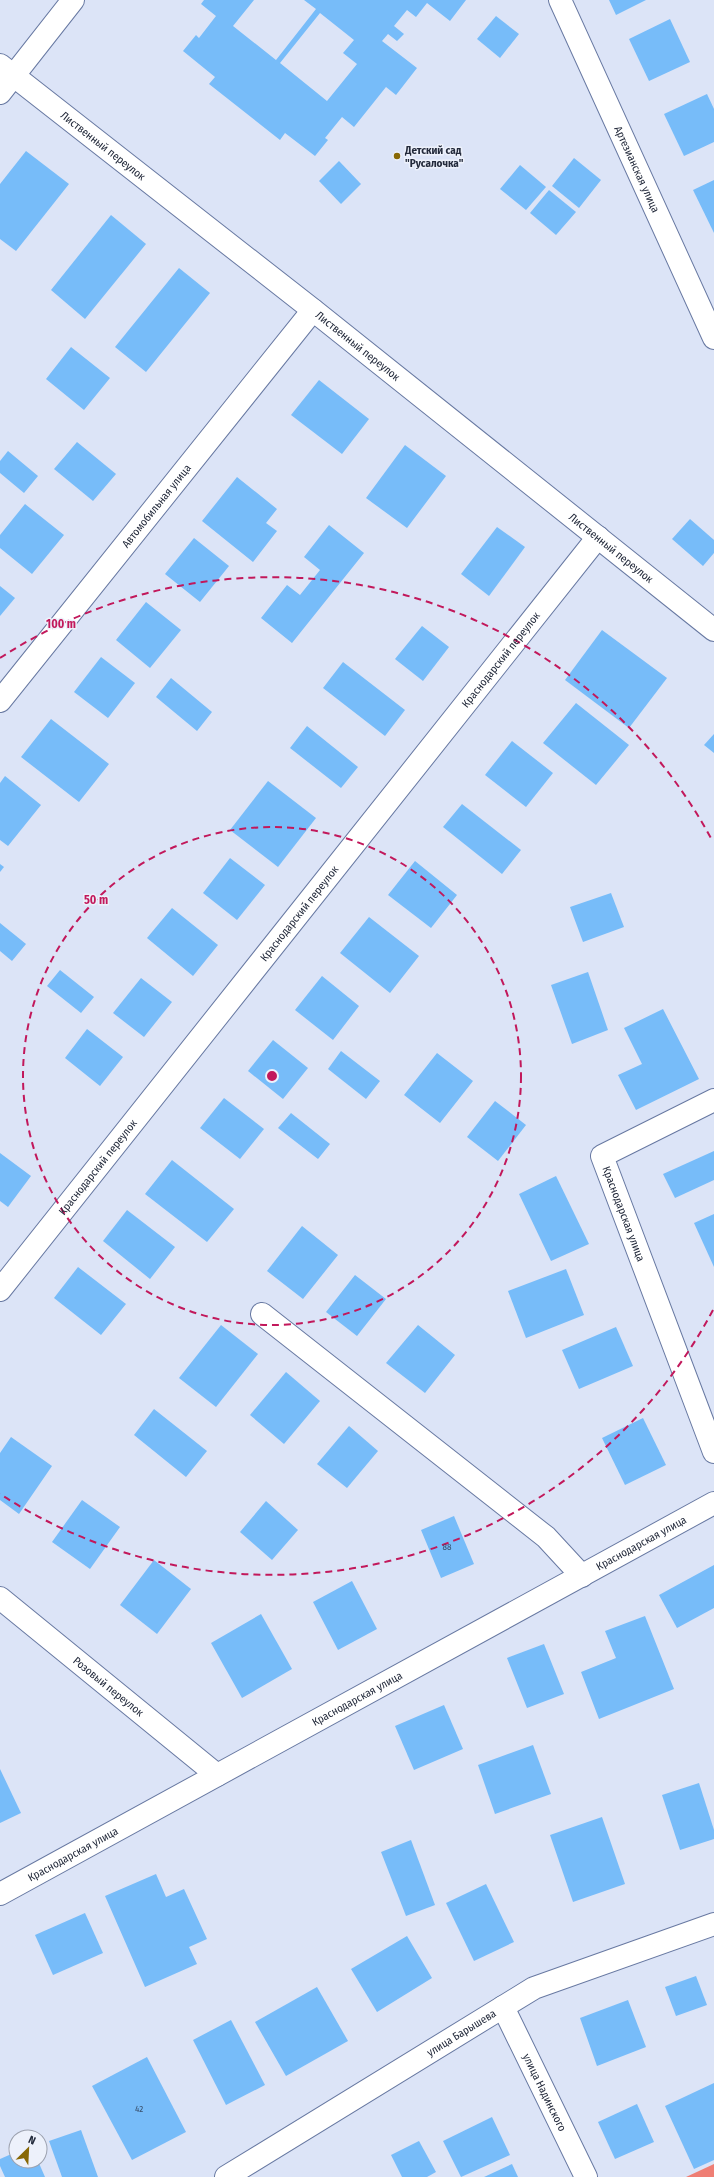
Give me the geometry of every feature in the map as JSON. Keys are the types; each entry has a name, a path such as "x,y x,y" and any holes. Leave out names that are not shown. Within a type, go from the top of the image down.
{"street":[{"path":"0,93 7,70 73,0"},
{"name":"Артезианская улица","path":"560,0 714,338"},
{"name":"Лиственный переулок","path":"7,70 313,310 714,630"},
{"name":"Автомобильная улица","path":"0,701 313,310"},
{"name":"Краснодарский переулок","path":"0,1290 598,537"},
{"name":"Краснодарская улица","path":"714,1100 602,1156 714,1452"},
{"path":"262,1314 546,1537 582,1576"},
{"name":"Краснодарская улица","path":"0,1894 714,1503"},
{"name":"Розовый переулок","path":"0,1598 217,1775"},
{"name":"улица Барышева","path":"226,2177 534,1988 714,1924"},
{"name":"улица Надинского","path":"503,2007 586,2177"}],"shaded area":[{"path":"714,2164 714,2177 686,2177"}],"building":[{"path":"204,0 254,0 233,26 276,60 316,9 304,0 466,0 450,21 427,3 416,17 407,10 394,26 404,34 397,41 388,34 382,41 417,68 396,95 386,87 354,127 342,117 325,138 328,140 315,156 285,133 280,140 209,84 215,77 183,51 196,35 199,38 216,16 201,4","holes":["320,13 354,40 343,53 357,64 327,101 280,63"]},
{"path":"609,0 646,0 616,15"},
{"path":"496,16 519,34 500,58 477,39"},
{"path":"670,19 690,62 649,81 629,39"},
{"path":"707,94 714,109 714,142 684,156 664,114"},
{"path":"26,151 69,184 16,251 0,239 0,184"},
{"path":"574,158 601,180 579,208 552,186"},
{"path":"339,161 361,184 341,204 319,181"},
{"path":"520,165 546,187 526,210 500,189"},
{"path":"714,180 714,233 693,190"},
{"path":"549,190 576,212 556,235 530,213"},
{"path":"111,215 146,244 85,319 51,290"},
{"path":"179,268 210,293 146,372 115,347"},
{"path":"71,347 110,378 84,410 46,379"},
{"path":"319,380 369,419 342,454 291,415"},
{"path":"77,442 116,474 93,501 54,469"},
{"path":"405,445 446,476 407,528 366,498"},
{"path":"8,451 38,476 24,493 0,473 0,461"},
{"path":"237,477 277,509 266,523 277,531 253,562 202,521"},
{"path":"25,504 64,535 32,574 0,548 0,535"},
{"path":"690,519 714,540 714,553 703,566 672,539"},
{"path":"329,525 364,553 292,643 261,618 287,585 300,595 320,570 304,557"},
{"path":"497,527 525,547 489,596 461,574"},
{"path":"194,538 229,566 200,602 165,574"},
{"path":"0,586 15,598 0,616"},
{"path":"146,602 181,630 150,668 116,640"},
{"path":"422,626 449,647 423,681 395,659"},
{"path":"602,630 667,678 629,728 565,680"},
{"path":"101,657 135,683 108,718 74,692"},
{"path":"343,662 405,710 385,736 323,688"},
{"path":"171,678 212,712 197,731 156,697"},
{"path":"576,703 629,745 596,785 543,743"},
{"path":"51,719 109,764 79,802 21,757"},
{"path":"307,726 358,767 341,788 290,748"},
{"path":"714,734 714,753 704,745"},
{"path":"512,741 553,773 526,807 485,775"},
{"path":"5,776 41,805 8,846 0,840 0,783"},
{"path":"268,781 316,818 278,867 230,830"},
{"path":"462,804 521,850 502,874 443,827"},
{"path":"230,858 265,885 237,920 203,893"},
{"path":"415,861 457,895 431,928 388,895"},
{"path":"0,864 4,867 0,872"},
{"path":"611,893 624,927 583,942 570,907"},
{"path":"172,908 218,945 193,976 147,938"},
{"path":"369,917 419,956 390,993 340,953"},
{"path":"0,923 26,944 12,961 0,951"},
{"path":"60,970 94,997 81,1013 47,986"},
{"path":"588,972 608,1030 572,1044 551,985"},
{"path":"322,976 359,1006 333,1040 295,1010"},
{"path":"141,978 172,1002 144,1037 113,1013"},
{"path":"663,1009 699,1079 636,1110 618,1075 642,1064 624,1028"},
{"path":"87,1029 123,1057 100,1086 65,1058"},
{"path":"273,1040 308,1068 283,1099 248,1071"},
{"path":"341,1051 380,1081 366,1099 328,1069"},
{"path":"437,1053 473,1081 440,1123 404,1095"},
{"path":"224,1098 264,1129 240,1159 200,1128"},
{"path":"495,1101 526,1125 498,1161 467,1137"},
{"path":"291,1113 330,1144 318,1159 278,1128"},
{"path":"714,1151 714,1180 675,1198 663,1174"},
{"path":"0,1153 31,1176 8,1207 0,1201"},
{"path":"172,1160 234,1209 207,1242 145,1194"},
{"path":"556,1176 589,1244 551,1261 519,1194"},
{"path":"127,1210 175,1247 150,1279 103,1241"},
{"path":"714,1214 714,1267 694,1223"},
{"path":"302,1226 338,1255 303,1299 267,1271"},
{"path":"78,1267 126,1304 101,1335 54,1298"},
{"path":"566,1269 584,1315 526,1338 508,1291"},
{"path":"355,1275 386,1299 357,1336 326,1312"},
{"path":"221,1325 258,1354 216,1407 179,1378"},
{"path":"418,1325 455,1355 425,1393 386,1363"},
{"path":"616,1327 633,1366 579,1389 562,1350"},
{"path":"286,1372 320,1401 284,1444 250,1415"},
{"path":"154,1409 207,1451 186,1477 134,1435"},
{"path":"643,1418 666,1465 625,1485 602,1438"},
{"path":"349,1426 378,1451 347,1488 317,1464"},
{"path":"11,1437 52,1466 19,1514 0,1500 0,1453"},
{"path":"82,1500 120,1527 90,1569 52,1542"},
{"path":"266,1501 298,1530 272,1560 240,1532"},
{"path":"454,1516 474,1564 441,1578 421,1530"},
{"path":"154,1560 191,1589 157,1634 120,1605"},
{"path":"714,1565 714,1608 677,1628 659,1595"},
{"path":"352,1581 377,1629 338,1650 313,1602"},
{"path":"261,1614 292,1669 242,1698 211,1643"},
{"path":"645,1616 674,1689 599,1719 581,1672 616,1658 605,1631"},
{"path":"544,1644 564,1694 527,1708 507,1658"},
{"path":"444,1705 463,1749 414,1770 395,1726"},
{"path":"533,1745 551,1794 495,1814 478,1765"},
{"path":"0,1769 21,1813 0,1823"},
{"path":"699,1783 714,1830 714,1839 680,1850 662,1795"},
{"path":"602,1817 625,1884 573,1902 550,1835"},
{"path":"411,1840 435,1905 406,1916 381,1852"},
{"path":"156,1874 166,1897 184,1889 207,1939 189,1947 197,1964 145,1987 105,1896"},
{"path":"486,1884 514,1942 474,1961 446,1903"},
{"path":"85,1913 103,1953 53,1975 35,1935"},
{"path":"407,1936 432,1978 377,2012 351,1969"},
{"path":"696,1976 707,2005 676,2016 665,1987"},
{"path":"317,1987 348,2041 286,2076 255,2022"},
{"path":"628,2000 646,2047 597,2066 580,2018"},
{"path":"231,2020 265,2085 226,2105 193,2040"},
{"path":"147,2057 186,2132 132,2160 92,2086"},
{"path":"714,2083 714,2160 694,2169 665,2106"},
{"path":"637,2104 654,2142 615,2159 598,2122"},
{"path":"492,2117 510,2155 461,2177 443,2141"},
{"path":"81,2130 98,2177 62,2177 49,2141"},
{"path":"419,2141 436,2172 427,2177 402,2177 391,2155"},
{"path":"8,2156 8,2169 42,2169 45,2177 5,2177 0,2166 0,2159"},
{"path":"512,2164 518,2177 484,2177"}],"place":[{"name":"Детский сад \"Русалочка\"","path":"397,156"}]}
